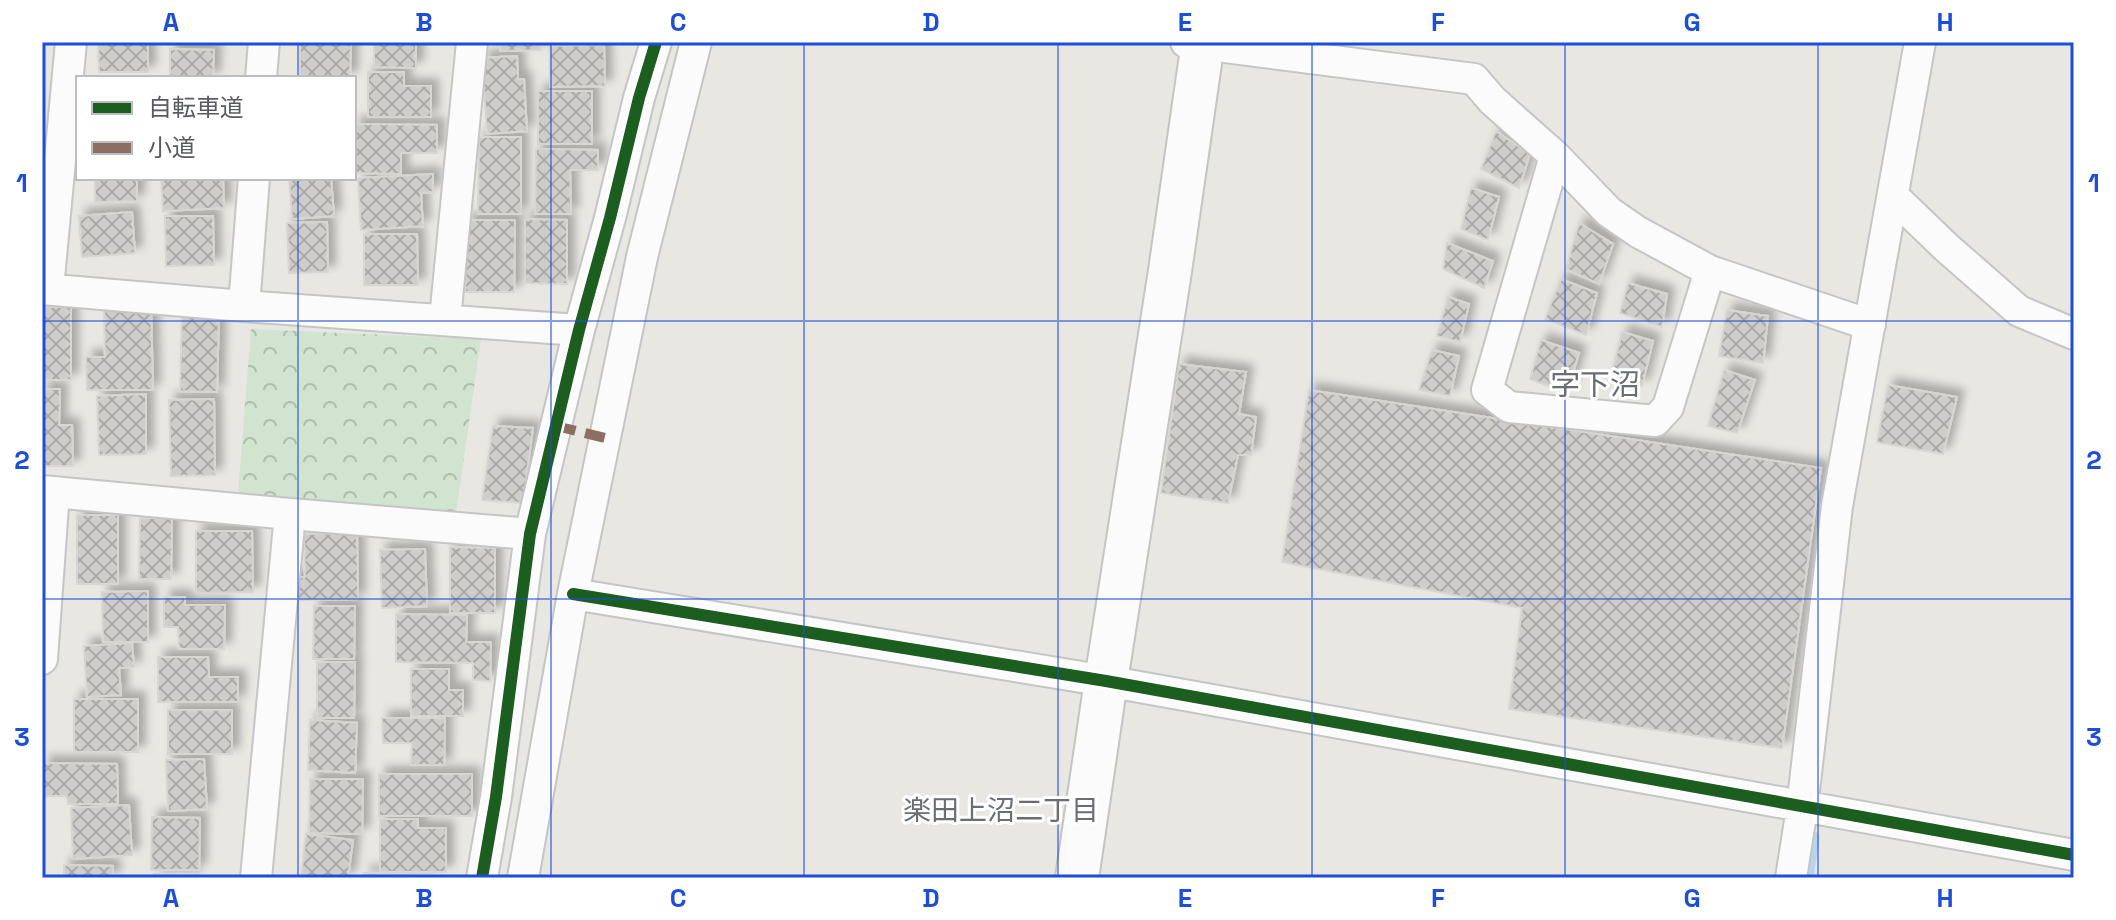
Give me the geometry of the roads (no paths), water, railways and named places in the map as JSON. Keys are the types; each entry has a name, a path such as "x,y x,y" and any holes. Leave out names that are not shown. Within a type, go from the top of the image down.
{"street":[{"path":"71,42 45,289 579,330"},
{"path":"261,76 264,42"},
{"path":"445,319 472,42"},
{"path":"482,878 496,797 530,534 579,330 656,42"},
{"path":"523,878 573,594 642,257 696,42"},
{"path":"1791,878 1837,506 1920,42"},
{"path":"1077,878 1170,271 1197,43 1474,79 1609,212 1638,232 1710,271 1870,325"},
{"path":"1555,156 1487,390 1509,407 1655,421 1668,407 1710,271"},
{"path":"244,306 254,180"},
{"path":"1893,196 2019,311 2074,334"},
{"path":"42,659 48,491 530,534"},
{"path":"256,878 290,514"},
{"path":"573,594 1106,681 2074,855"}],"waterway":[{"path":"1808,878 1814,837"}],"district":[{"name":"字下沼","path":"1595,384"},
{"name":"楽田上沼二丁目","path":"1001,810"}]}
